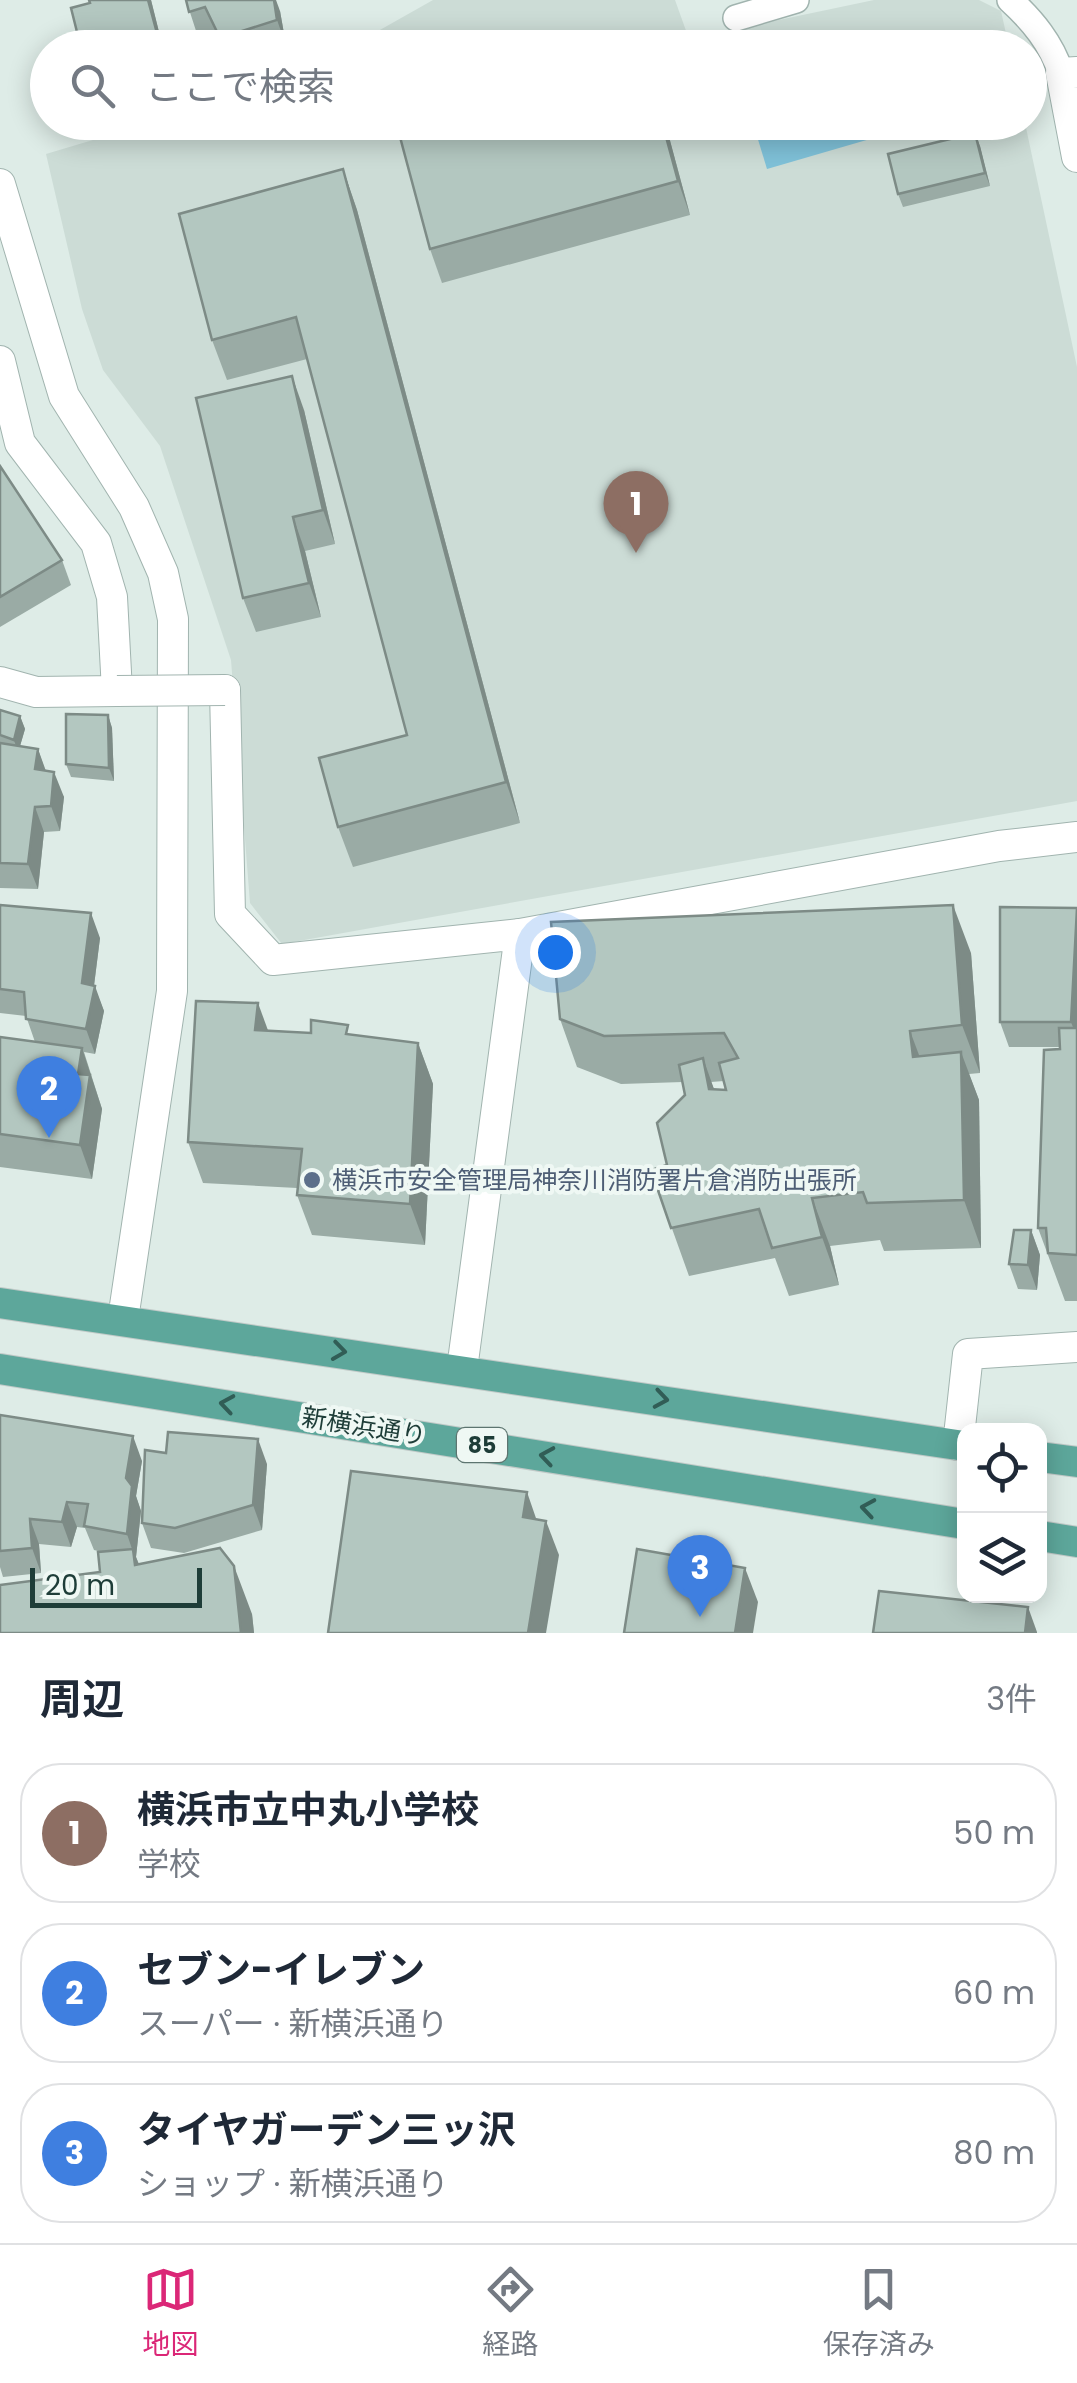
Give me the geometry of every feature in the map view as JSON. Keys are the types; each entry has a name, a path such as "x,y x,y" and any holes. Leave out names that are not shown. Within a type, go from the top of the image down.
{"main road":[{"path":"0,1303 957,1444"},
{"name":"新横浜通り","path":"0,1368 957,1523"},
{"path":"1047,1458 1077,1462"},
{"path":"1047,1537 1077,1542"}],"street":[{"path":"1069,72 1077,157"},
{"path":"0,184 64,396 134,507 163,573 173,619 172,991 123,1319"},
{"path":"0,361 20,443 96,543 112,597 117,691"},
{"path":"0,682 36,692 225,690 230,914 273,960 520,934 999,846 1077,837"},
{"path":"462,1369 520,934"},
{"path":"963,1423 968,1354 1077,1347"}],"lane":[{"path":"736,18 796,0"},
{"path":"1010,0 1038,30"},
{"path":"1047,42 1069,72"}],"shaded area":[{"path":"433,0 675,0 686,30 380,30"},
{"path":"874,0 979,0 1001,11 1005,30 732,30"},
{"path":"93,140 1029,140 1077,367 1077,801 282,944 250,903 231,660 160,446 103,370 82,309 46,154"}],"water":[{"path":"758,140 867,140 767,169"}],"building":[{"path":"89,0 148,0 156,30 76,30 71,8 90,3"},
{"path":"186,0 274,0 277,20 245,30 216,30 205,7 189,12"},
{"path":"401,140 667,140 678,181 430,249"},
{"path":"946,140 977,140 985,173 898,194 888,154"},
{"path":"343,169 506,782 338,827 319,758 407,735 296,317 212,340 179,214"},
{"path":"292,376 323,510 293,517 309,583 243,598 196,398"},
{"path":"0,466 62,560 0,597"},
{"path":"0,710 20,716 14,740 0,735"},
{"path":"66,714 108,715 109,768 66,764"},
{"path":"0,743 38,749 35,769 54,772 51,806 35,807 28,864 0,863"},
{"path":"0,905 91,913 82,983 95,986 86,1029 26,1019 24,992 0,989"},
{"path":"953,905 962,1025 910,1031 913,1057 961,1052 964,1200 867,1203 863,1192 812,1198 822,1237 772,1248 759,1209 671,1228 651,1170 667,1165 657,1123 685,1095 679,1065 703,1058 709,1089 726,1090 719,1063 738,1058 724,1033 604,1036 560,1019 551,922"},
{"path":"1000,907 1077,908 1071,1022 1000,1022"},
{"path":"196,1001 258,1003 255,1030 311,1033 311,1020 348,1025 346,1034 418,1043 410,1204 297,1195 302,1149 188,1142"},
{"path":"1059,1028 1077,1028 1077,1255 1048,1253 1046,1228 1038,1228 1044,1050 1060,1049"},
{"path":"0,1037 82,1048 78,1074 90,1075 80,1145 0,1134"},
{"path":"1014,1230 1031,1230 1028,1265 1009,1264"},
{"path":"0,1415 133,1436 126,1478 132,1486 127,1534 84,1526 88,1504 67,1502 62,1522 30,1519 32,1548 0,1551"},
{"path":"168,1432 258,1439 253,1505 175,1528 142,1523 145,1450 166,1453"},
{"path":"351,1471 527,1492 523,1517 546,1521 528,1633 328,1633"},
{"path":"220,1548 234,1566 241,1633 0,1633 0,1585 100,1572 98,1552 133,1549 135,1565"},
{"path":"637,1549 745,1568 735,1633 624,1633"},
{"path":"879,1591 957,1599 957,1603 1028,1607 1025,1633 873,1633"}],"place":[{"name":"横浜市立中丸小学校","path":"636,553"},
{"name":"セブン-イレブン","path":"49,1138"},
{"name":"横浜市安全管理局神奈川消防署片倉消防出張所","path":"312,1180"},
{"name":"タイヤガーデン三ッ沢","path":"700,1617"}]}
